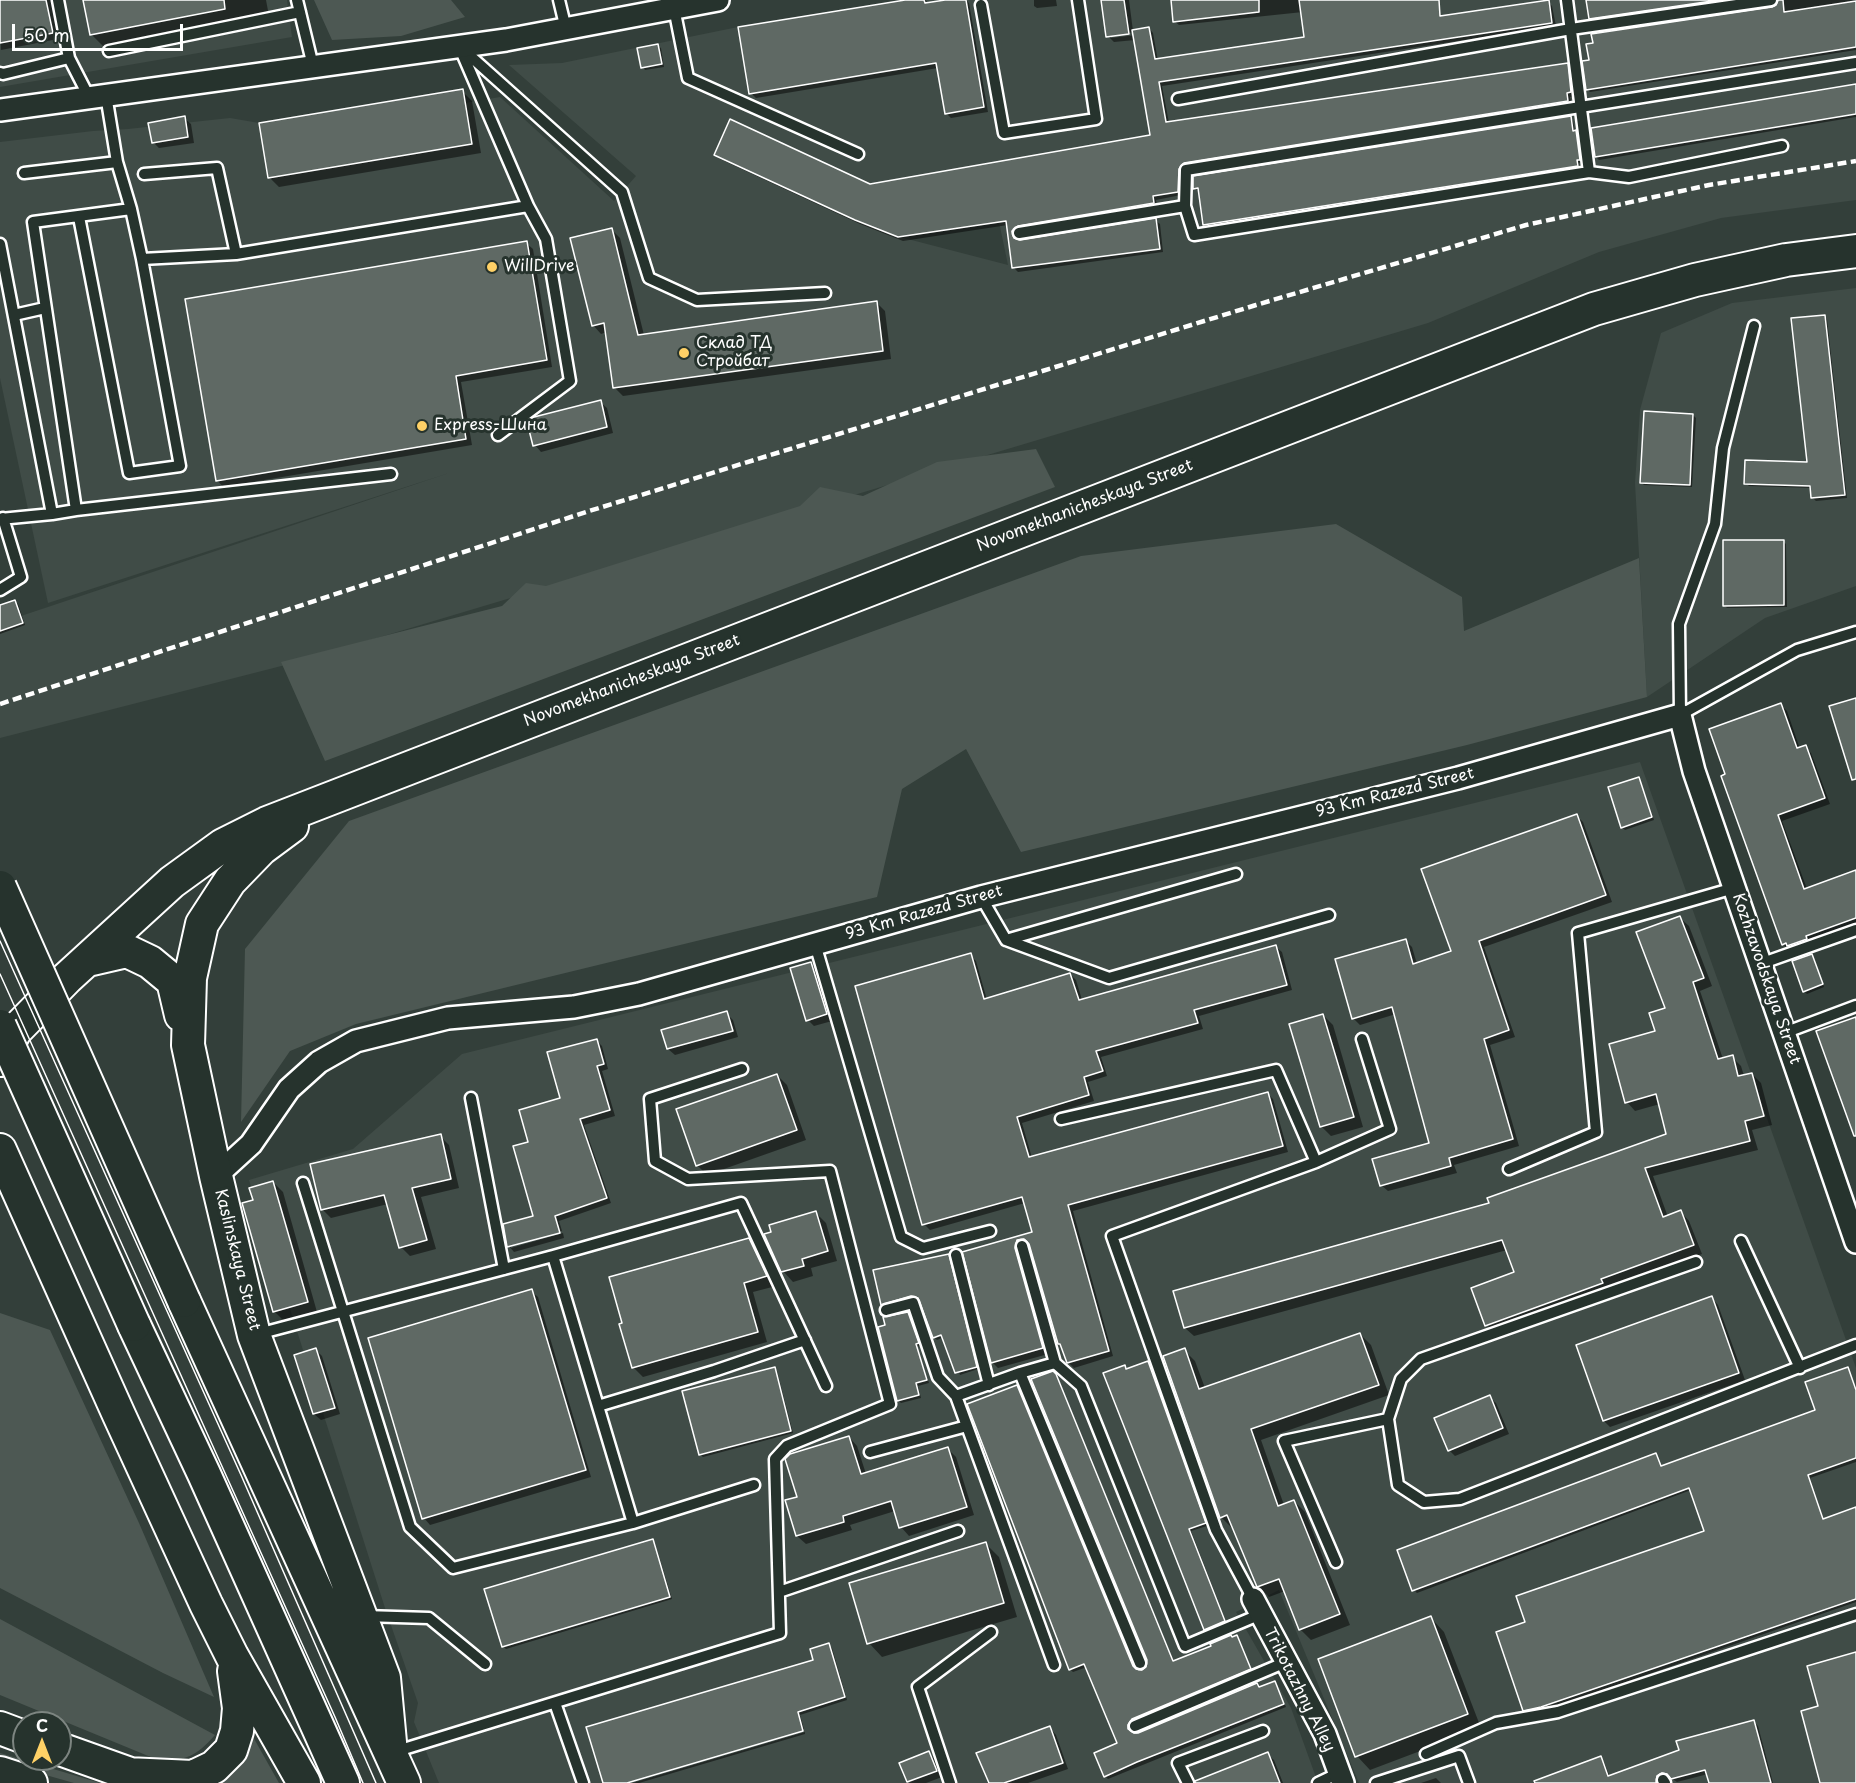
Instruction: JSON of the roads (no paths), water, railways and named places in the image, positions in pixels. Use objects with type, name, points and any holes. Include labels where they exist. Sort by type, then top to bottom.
[{"type":"main road","name":"Novomekhanicheskaya Street","points":[[0,1060],[15,1031],[67,978],[172,882],[223,845],[267,823],[1594,309],[1695,280],[1786,260],[1856,251]]},
{"type":"main road","name":"Kaslinskaya Street","points":[[326,799],[261,849],[230,881],[202,924],[190,978],[188,1045],[254,1335],[384,1678],[391,1754]]},
{"type":"main road","points":[[0,887],[184,1301],[404,1783]]},
{"type":"main road","points":[[87,960],[127,951],[150,962],[173,981],[188,1045]]},
{"type":"main road","points":[[0,1026],[343,1783]]},
{"type":"main road","points":[[0,1150],[119,1414],[232,1656],[304,1783]]},
{"type":"main road","points":[[128,1774],[193,1777],[214,1767],[231,1750],[237,1731],[239,1708],[232,1656]]},
{"type":"main road","points":[[72,1753],[157,1783]]},
{"type":"street","points":[[0,110],[506,40],[718,0]]},
{"type":"street","name":"Kozhzavodskaya Street","points":[[1680,715],[1694,771],[1856,1242]]},
{"type":"street","name":"93 Km Razezd Street","points":[[216,1176],[251,1143],[289,1089],[319,1062],[356,1041],[448,1018],[574,1007],[639,994],[981,897],[1458,778],[1680,715]]},
{"type":"street","name":"Trikotazhny Alley","points":[[1257,1607],[1325,1734],[1341,1778]]},
{"type":"lane","points":[[58,0],[69,58],[98,96],[131,209],[180,466],[129,473],[79,217]]},
{"type":"lane","points":[[297,0],[313,66]]},
{"type":"lane","points":[[559,0],[566,29]]},
{"type":"lane","points":[[981,5],[1004,133],[1096,119],[1078,0]]},
{"type":"lane","points":[[1567,0],[1589,172]]},
{"type":"lane","points":[[1178,99],[1571,29],[1771,0]]},
{"type":"lane","points":[[674,8],[688,78],[858,154]]},
{"type":"lane","points":[[109,51],[300,12]]},
{"type":"lane","points":[[459,46],[528,206],[546,239],[570,381],[498,435]]},
{"type":"lane","points":[[459,46],[622,192],[649,278],[697,300],[825,293]]},
{"type":"lane","points":[[0,73],[69,58]]},
{"type":"lane","points":[[1782,146],[1629,177],[1589,172],[1194,235],[1185,206],[1186,170],[1856,63]]},
{"type":"lane","points":[[24,173],[117,162]]},
{"type":"lane","points":[[144,174],[217,168],[236,254]]},
{"type":"lane","points":[[142,259],[236,254],[528,206]]},
{"type":"lane","points":[[1019,233],[1185,206]]},
{"type":"lane","points":[[76,510],[33,222],[131,209]]},
{"type":"lane","points":[[0,244],[52,514]]},
{"type":"lane","points":[[14,315],[45,308]]},
{"type":"lane","points":[[1754,326],[1723,448],[1714,524],[1679,624],[1680,715],[1797,650],[1856,632]]},
{"type":"lane","points":[[0,590],[21,577],[1,518],[391,474]]},
{"type":"lane","points":[[1006,940],[1236,874]]},
{"type":"lane","points":[[1509,1168],[1596,1132],[1578,933],[1734,888]]},
{"type":"lane","points":[[981,897],[1006,940],[1109,978],[1329,915]]},
{"type":"lane","points":[[1760,964],[1856,930]]},
{"type":"lane","points":[[815,944],[902,1237],[923,1248],[990,1231]]},
{"type":"lane","points":[[1784,1033],[1856,1006]]},
{"type":"lane","points":[[1022,1246],[1055,1362],[1081,1386],[1185,1646],[1257,1607],[1216,1530],[1112,1236],[1316,1162],[1390,1129],[1362,1039]]},
{"type":"lane","points":[[391,1754],[780,1633],[775,1459],[787,1446],[890,1404],[830,1171],[688,1179],[656,1161],[650,1100],[742,1069]]},
{"type":"lane","points":[[1061,1119],[1276,1070],[1316,1162]]},
{"type":"lane","points":[[471,1098],[504,1269]]},
{"type":"lane","points":[[303,1183],[410,1527],[453,1568],[633,1523],[754,1485]]},
{"type":"lane","points":[[254,1335],[553,1256],[741,1203],[826,1386]]},
{"type":"lane","points":[[1742,1241],[1800,1368]]},
{"type":"lane","points":[[553,1256],[633,1523]]},
{"type":"lane","points":[[956,1256],[989,1384]]},
{"type":"lane","points":[[1696,1262],[1421,1359],[1401,1379],[1388,1419],[1398,1485],[1424,1502],[1461,1499],[1856,1346]]},
{"type":"lane","points":[[886,1310],[912,1303],[938,1377],[956,1396],[1054,1665]]},
{"type":"lane","points":[[598,1406],[714,1371],[805,1340]]},
{"type":"lane","points":[[956,1396],[1055,1362]]},
{"type":"lane","points":[[1020,1373],[1140,1663]]},
{"type":"lane","points":[[1336,1562],[1284,1441],[1388,1419]]},
{"type":"lane","points":[[870,1452],[967,1425]]},
{"type":"lane","points":[[779,1592],[958,1531]]},
{"type":"lane","points":[[1426,1754],[1496,1724],[1558,1712],[1856,1614]]},
{"type":"lane","points":[[361,1616],[429,1618],[485,1664]]},
{"type":"lane","points":[[950,1783],[918,1687],[991,1632]]},
{"type":"lane","points":[[1135,1726],[1286,1662]]},
{"type":"lane","points":[[555,1703],[583,1783]]},
{"type":"lane","points":[[1188,1783],[1178,1763],[1263,1731]]},
{"type":"lane","points":[[1376,1783],[1459,1756],[1469,1783]]},
{"type":"lane","points":[[1318,1783],[1341,1778]]},
{"type":"tram line","points":[[0,941],[241,1475],[376,1783]]},
{"type":"tram line","points":[[0,974],[363,1783]]},
{"type":"railway","points":[[0,704],[586,512],[1256,305],[1526,225],[1709,185],[1856,161]]},
{"type":"place","name":"WillDrive","points":[[492,267]]},
{"type":"place","name":"Склад ТД Стройбат","points":[[684,353]]},
{"type":"place","name":"Express-Шина","points":[[422,426]]}]
